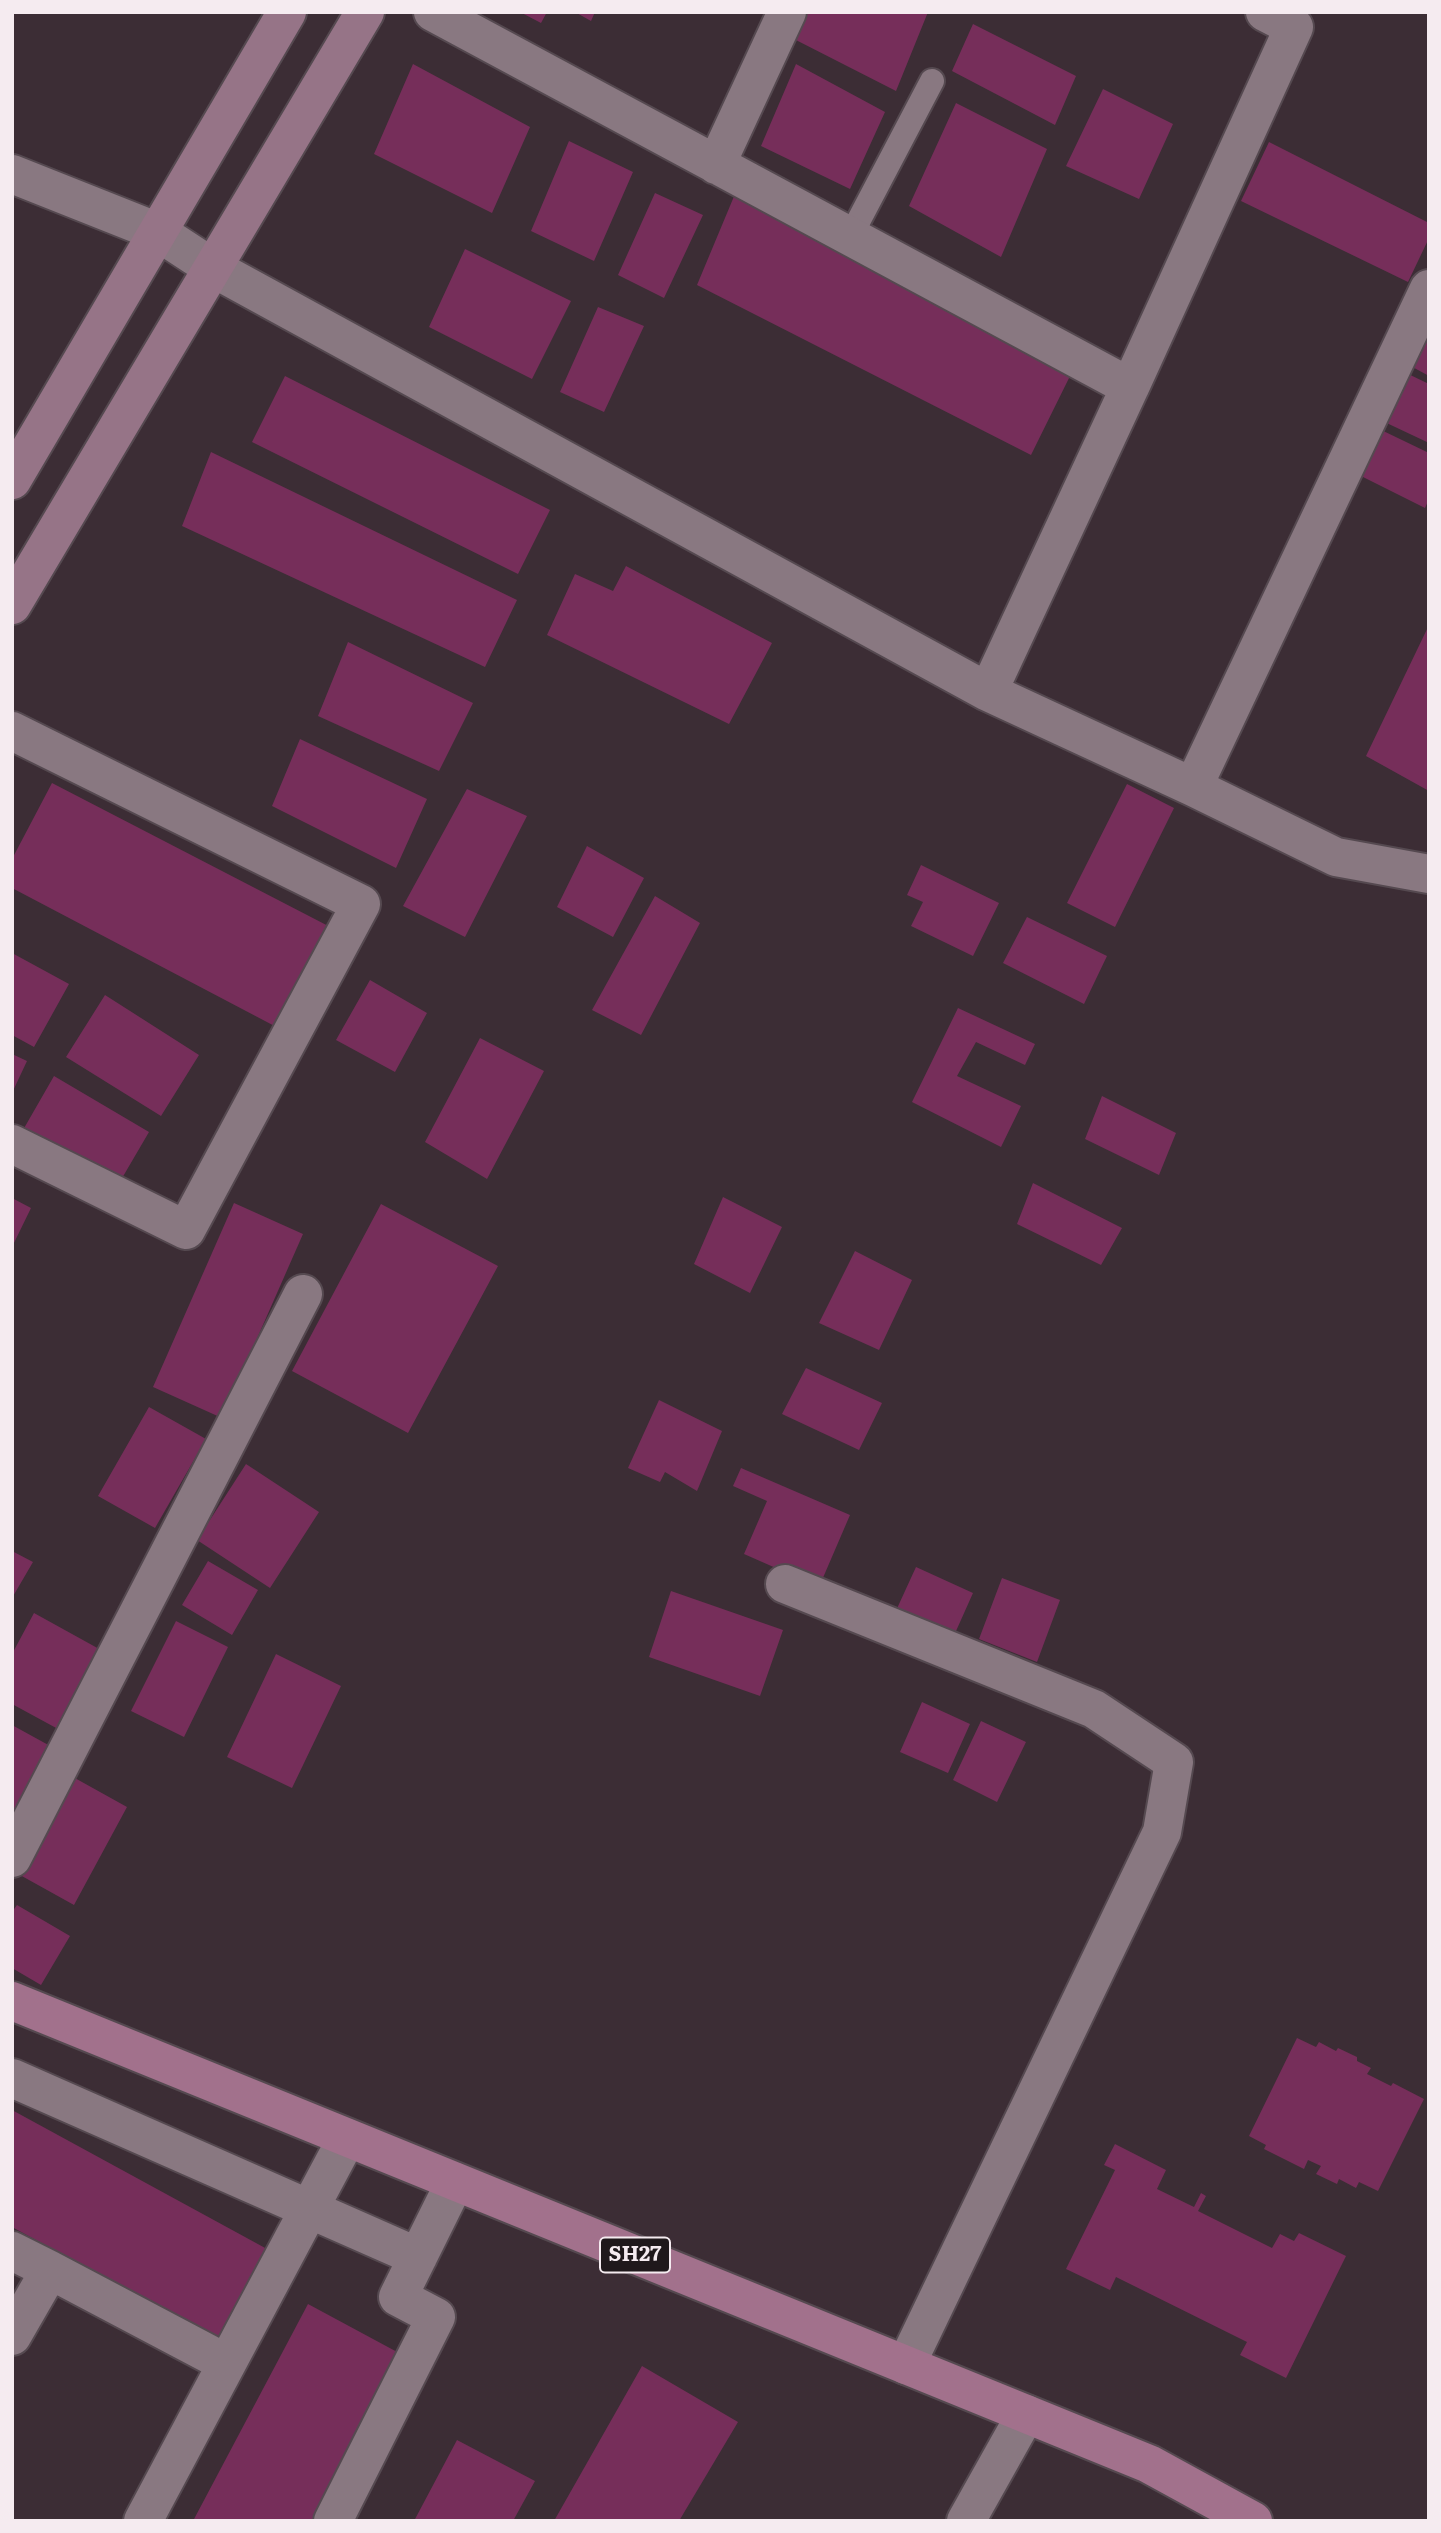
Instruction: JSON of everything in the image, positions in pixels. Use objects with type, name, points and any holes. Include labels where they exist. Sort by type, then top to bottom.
[{"type":"main road","points":[[12,480],[288,12]]},
{"type":"main road","points":[[12,605],[365,12]]},
{"type":"main road","name":"SH27","points":[[12,2001],[1149,2464],[1252,2521]]},
{"type":"street","points":[[433,12],[1130,387]]},
{"type":"street","points":[[716,165],[787,12]]},
{"type":"street","points":[[988,692],[1130,387],[1287,17]]},
{"type":"street","points":[[12,174],[158,232],[212,268],[988,692],[1336,856],[1429,874]]},
{"type":"street","points":[[1193,787],[1429,289]]},
{"type":"street","points":[[12,731],[362,904],[186,1230],[12,1144]]},
{"type":"street","points":[[12,1858],[303,1294]]},
{"type":"street","points":[[785,1584],[1094,1709],[1174,1762],[1162,1832],[906,2365]]},
{"type":"street","points":[[12,2078],[418,2257]]},
{"type":"street","points":[[143,2521],[347,2138]]},
{"type":"street","points":[[333,2521],[436,2317],[398,2297],[456,2182]]},
{"type":"street","points":[[12,2251],[226,2363]]},
{"type":"street","points":[[12,2336],[50,2270]]},
{"type":"street","points":[[966,2521],[1026,2414]]},
{"type":"lane","points":[[850,237],[932,81]]},
{"type":"building","points":[[520,12],[547,12],[541,23]]},
{"type":"building","points":[[575,12],[595,12],[591,21]]},
{"type":"building","points":[[805,12],[928,12],[896,91],[792,38]]},
{"type":"building","points":[[973,24],[1076,76],[1055,125],[952,71]]},
{"type":"building","points":[[413,64],[530,127],[492,213],[374,154]]},
{"type":"building","points":[[796,64],[885,112],[850,189],[761,146]]},
{"type":"building","points":[[1103,89],[1173,124],[1139,199],[1066,166]]},
{"type":"building","points":[[956,103],[1047,149],[1001,257],[909,206]]},
{"type":"building","points":[[569,141],[633,172],[594,261],[531,231]]},
{"type":"building","points":[[1269,142],[1429,223],[1429,238],[1408,282],[1241,201]]},
{"type":"building","points":[[655,193],[703,215],[664,298],[618,275]]},
{"type":"building","points":[[735,194],[1072,372],[1031,455],[697,285]]},
{"type":"building","points":[[465,249],[571,301],[532,379],[429,327]]},
{"type":"building","points":[[598,307],[644,326],[604,412],[560,392]]},
{"type":"building","points":[[1429,318],[1429,376],[1407,364]]},
{"type":"building","points":[[1402,371],[1429,384],[1429,443],[1376,418]]},
{"type":"building","points":[[285,376],[550,510],[518,574],[252,442]]},
{"type":"building","points":[[1375,427],[1429,453],[1429,499],[1425,508],[1353,472]]},
{"type":"building","points":[[211,452],[517,600],[485,667],[182,526]]},
{"type":"building","points":[[626,566],[772,643],[729,724],[547,635],[575,574],[613,591]]},
{"type":"building","points":[[1429,625],[1429,791],[1366,756]]},
{"type":"building","points":[[348,642],[473,703],[439,771],[318,716]]},
{"type":"building","points":[[300,739],[427,799],[396,868],[272,806]]},
{"type":"building","points":[[52,783],[336,930],[284,1031],[12,888],[12,859]]},
{"type":"building","points":[[1127,784],[1174,808],[1115,927],[1067,903]]},
{"type":"building","points":[[467,789],[527,816],[465,937],[403,906]]},
{"type":"building","points":[[587,846],[644,878],[613,937],[557,907]]},
{"type":"building","points":[[921,865],[999,903],[973,956],[911,926],[923,902],[907,895]]},
{"type":"building","points":[[655,896],[700,923],[641,1035],[592,1010]]},
{"type":"building","points":[[1027,917],[1107,956],[1084,1004],[1003,963]]},
{"type":"building","points":[[12,953],[69,984],[34,1047],[12,1035]]},
{"type":"building","points":[[370,980],[427,1013],[395,1072],[336,1040]]},
{"type":"building","points":[[105,995],[199,1055],[161,1116],[66,1057]]},
{"type":"building","points":[[958,1008],[1035,1044],[1025,1065],[976,1042],[957,1076],[1021,1106],[1001,1147],[912,1102]]},
{"type":"building","points":[[480,1038],[544,1071],[487,1179],[425,1142]]},
{"type":"building","points":[[12,1054],[27,1061],[12,1093]]},
{"type":"building","points":[[54,1076],[149,1132],[118,1185],[23,1130]]},
{"type":"building","points":[[1102,1096],[1176,1133],[1159,1175],[1085,1139]]},
{"type":"building","points":[[1033,1183],[1122,1228],[1101,1265],[1017,1224]]},
{"type":"building","points":[[723,1197],[782,1227],[750,1293],[694,1264]]},
{"type":"building","points":[[12,1198],[31,1208],[12,1247]]},
{"type":"building","points":[[234,1203],[303,1234],[222,1418],[153,1387]]},
{"type":"building","points":[[381,1204],[498,1266],[408,1433],[292,1371]]},
{"type":"building","points":[[855,1251],[912,1280],[879,1350],[819,1323]]},
{"type":"building","points":[[806,1368],[882,1403],[859,1450],[782,1414]]},
{"type":"building","points":[[659,1400],[722,1431],[697,1491],[665,1472],[660,1482],[628,1468]]},
{"type":"building","points":[[149,1407],[206,1439],[155,1528],[98,1496]]},
{"type":"building","points":[[246,1464],[319,1512],[270,1588],[197,1540]]},
{"type":"building","points":[[741,1468],[850,1515],[819,1587],[744,1554],[767,1501],[733,1486]]},
{"type":"building","points":[[12,1551],[33,1562],[12,1598]]},
{"type":"building","points":[[208,1561],[258,1590],[232,1635],[182,1605]]},
{"type":"building","points":[[916,1567],[973,1593],[952,1640],[894,1615]]},
{"type":"building","points":[[1002,1578],[1060,1600],[1037,1662],[979,1639]]},
{"type":"building","points":[[671,1591],[783,1630],[760,1696],[649,1657]]},
{"type":"building","points":[[34,1613],[101,1650],[58,1729],[12,1704],[12,1654]]},
{"type":"building","points":[[176,1621],[228,1647],[184,1737],[131,1711]]},
{"type":"building","points":[[276,1654],[341,1686],[292,1788],[227,1757]]},
{"type":"building","points":[[922,1702],[970,1724],[948,1773],[900,1752]]},
{"type":"building","points":[[981,1721],[1026,1742],[997,1802],[953,1780]]},
{"type":"building","points":[[12,1725],[52,1747],[12,1818]]},
{"type":"building","points":[[73,1777],[127,1807],[74,1905],[20,1875]]},
{"type":"building","points":[[17,1905],[70,1936],[41,1985],[12,1968],[12,1912]]},
{"type":"building","points":[[1297,2038],[1316,2047],[1319,2042],[1336,2051],[1338,2048],[1357,2057],[1357,2061],[1371,2068],[1367,2074],[1391,2086],[1393,2083],[1424,2099],[1378,2191],[1359,2182],[1356,2188],[1339,2179],[1337,2184],[1316,2174],[1321,2166],[1308,2160],[1304,2169],[1264,2149],[1266,2145],[1249,2136]]},
{"type":"building","points":[[12,2110],[267,2249],[223,2342],[12,2227]]},
{"type":"building","points":[[1115,2144],[1166,2170],[1157,2189],[1194,2207],[1201,2193],[1206,2196],[1198,2211],[1272,2248],[1280,2234],[1294,2241],[1299,2233],[1346,2256],[1286,2378],[1240,2355],[1247,2342],[1116,2277],[1110,2290],[1066,2269],[1115,2170],[1104,2165]]},
{"type":"building","points":[[308,2304],[399,2353],[314,2521],[193,2521]]},
{"type":"building","points":[[642,2366],[738,2422],[679,2521],[554,2521]]},
{"type":"building","points":[[457,2440],[535,2481],[513,2521],[414,2521]]}]
